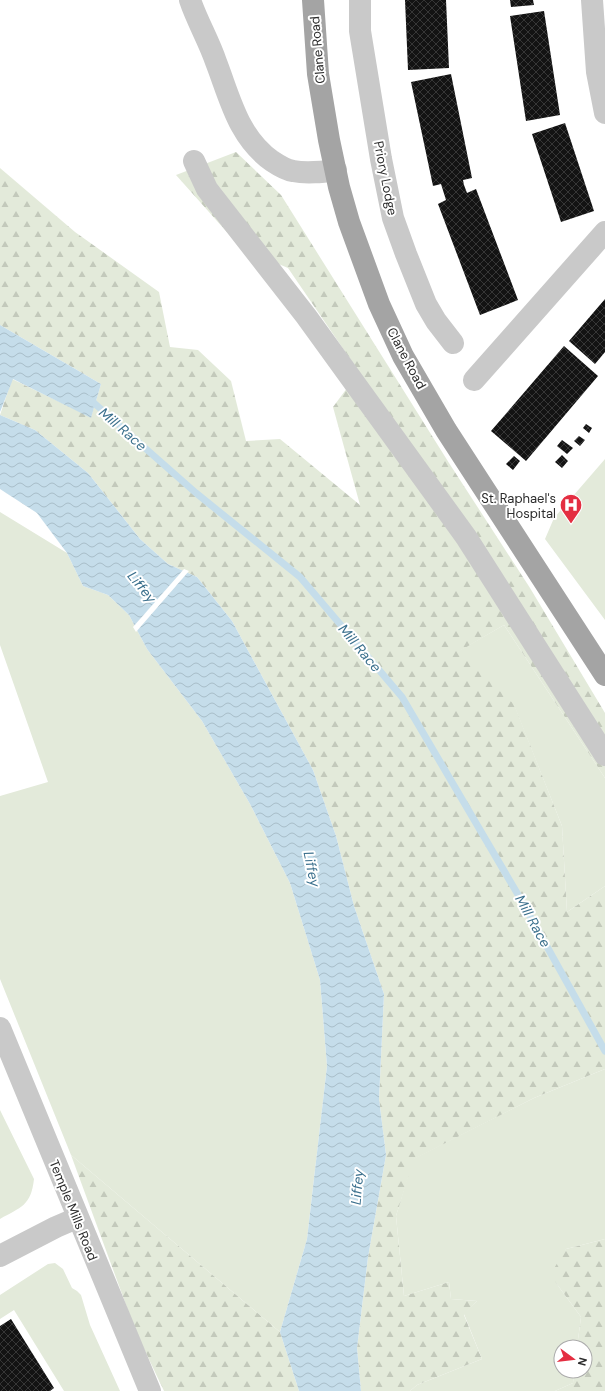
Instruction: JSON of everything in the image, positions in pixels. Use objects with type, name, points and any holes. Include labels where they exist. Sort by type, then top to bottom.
[{"type":"main road","name":"Clane Road","points":[[313,0],[318,74],[323,109],[336,170],[349,222],[379,304],[403,356],[446,430],[601,661]]},
{"type":"street","points":[[190,0],[216,61],[230,104],[246,134],[261,153],[278,165],[292,171],[317,173],[336,170]]},
{"type":"street","name":"Priory Lodge","points":[[360,0],[360,31],[393,218],[426,304],[436,321],[453,343]]},
{"type":"street","points":[[592,0],[597,72],[605,113]]},
{"type":"street","points":[[194,162],[207,189],[306,316],[466,537],[605,755]]},
{"type":"street","points":[[474,380],[605,232]]},
{"type":"street","name":"Temple Mills Road","points":[[0,1028],[150,1391]]},
{"type":"street","points":[[0,1256],[56,1227],[78,1218]]},
{"type":"green space","points":[[236,152],[281,195],[449,463],[530,588],[605,713],[605,778],[504,625],[458,652],[514,704],[562,826],[567,912],[605,886],[605,1069],[534,1098],[414,1159],[396,1216],[404,1296],[449,1282],[451,1299],[477,1301],[464,1315],[482,1359],[417,1385],[410,1391],[361,1391],[357,1348],[368,1257],[386,1155],[379,1099],[384,994],[354,906],[336,836],[313,770],[232,621],[197,577],[168,564],[140,539],[88,473],[35,430],[0,415],[12,379],[91,417],[101,384],[0,325],[0,168],[75,232],[159,292],[170,347],[198,350],[231,381],[246,441],[280,439],[360,505],[333,407],[359,372],[288,268],[241,248],[176,175]]},
{"type":"green space","name":"St. Raphael's Hospital","points":[[605,459],[605,620],[545,539],[554,518]]},
{"type":"green space","points":[[0,512],[67,553],[83,586],[108,595],[129,615],[147,649],[202,721],[250,804],[290,883],[320,980],[327,1066],[307,1239],[280,1332],[71,1155],[0,979],[0,796],[48,782],[0,645]]},
{"type":"green space","points":[[504,625],[605,778],[605,886],[567,912],[562,826],[514,705],[457,652]]},
{"type":"green space","points":[[605,1069],[605,1239],[566,1249],[556,1283],[581,1317],[578,1339],[553,1339],[553,1379],[573,1379],[573,1383],[555,1391],[410,1391],[417,1385],[482,1359],[464,1314],[477,1301],[451,1299],[449,1282],[404,1296],[396,1216],[413,1159],[534,1098]]},
{"type":"green space","points":[[0,1110],[34,1179],[33,1188],[24,1205],[0,1219]]},
{"type":"green space","points":[[71,1155],[280,1332],[299,1391],[164,1391],[136,1332]]},
{"type":"green space","points":[[605,1239],[605,1391],[555,1391],[573,1383],[573,1379],[593,1379],[593,1339],[578,1339],[581,1317],[556,1283],[553,1270],[566,1249]]},
{"type":"green space","points":[[55,1263],[63,1269],[72,1288],[81,1295],[90,1325],[120,1391],[64,1391],[14,1310],[0,1319],[0,1295],[48,1264]]},
{"type":"water","points":[[0,325],[101,384],[91,418],[13,379],[0,412]]},
{"type":"water","name":"Liffey","points":[[0,415],[35,430],[88,473],[140,539],[168,564],[197,577],[232,621],[313,770],[336,836],[354,906],[384,994],[379,1099],[386,1155],[368,1257],[357,1348],[361,1391],[299,1391],[280,1332],[307,1239],[327,1066],[320,980],[290,883],[250,804],[202,721],[147,649],[129,615],[108,595],[83,586],[67,553],[37,513],[0,489]]},
{"type":"pier","points":[[184,569],[189,571],[136,632],[133,627]]},
{"type":"building","points":[[405,0],[446,0],[449,68],[408,70]]},
{"type":"building","points":[[510,0],[533,0],[534,5],[511,7]]},
{"type":"building","points":[[544,11],[560,115],[526,121],[510,16]]},
{"type":"building","points":[[451,74],[472,178],[463,180],[464,185],[467,193],[476,189],[518,300],[480,315],[438,204],[446,200],[441,184],[433,186],[411,82]]},
{"type":"building","points":[[565,123],[594,211],[561,222],[532,134]]},
{"type":"building","points":[[605,299],[605,352],[595,364],[569,341]]},
{"type":"building","points":[[564,346],[598,376],[526,461],[491,431]]},
{"type":"building","points":[[586,424],[592,428],[589,433],[583,428]]},
{"type":"building","points":[[579,436],[585,440],[580,446],[574,441]]},
{"type":"building","points":[[562,440],[573,448],[567,454],[557,446]]},
{"type":"building","points":[[562,455],[568,461],[562,468],[555,462]]},
{"type":"building","points":[[514,456],[520,461],[513,470],[506,464]]},
{"type":"building","points":[[11,1319],[54,1388],[50,1391],[0,1391],[0,1326]]},
{"type":"waterway","name":"Mill Race","points":[[88,399],[196,493],[300,577],[402,697],[520,898],[605,1051]]},
{"type":"place","name":"St. Raphael's Hospital","points":[[571,524]]}]
